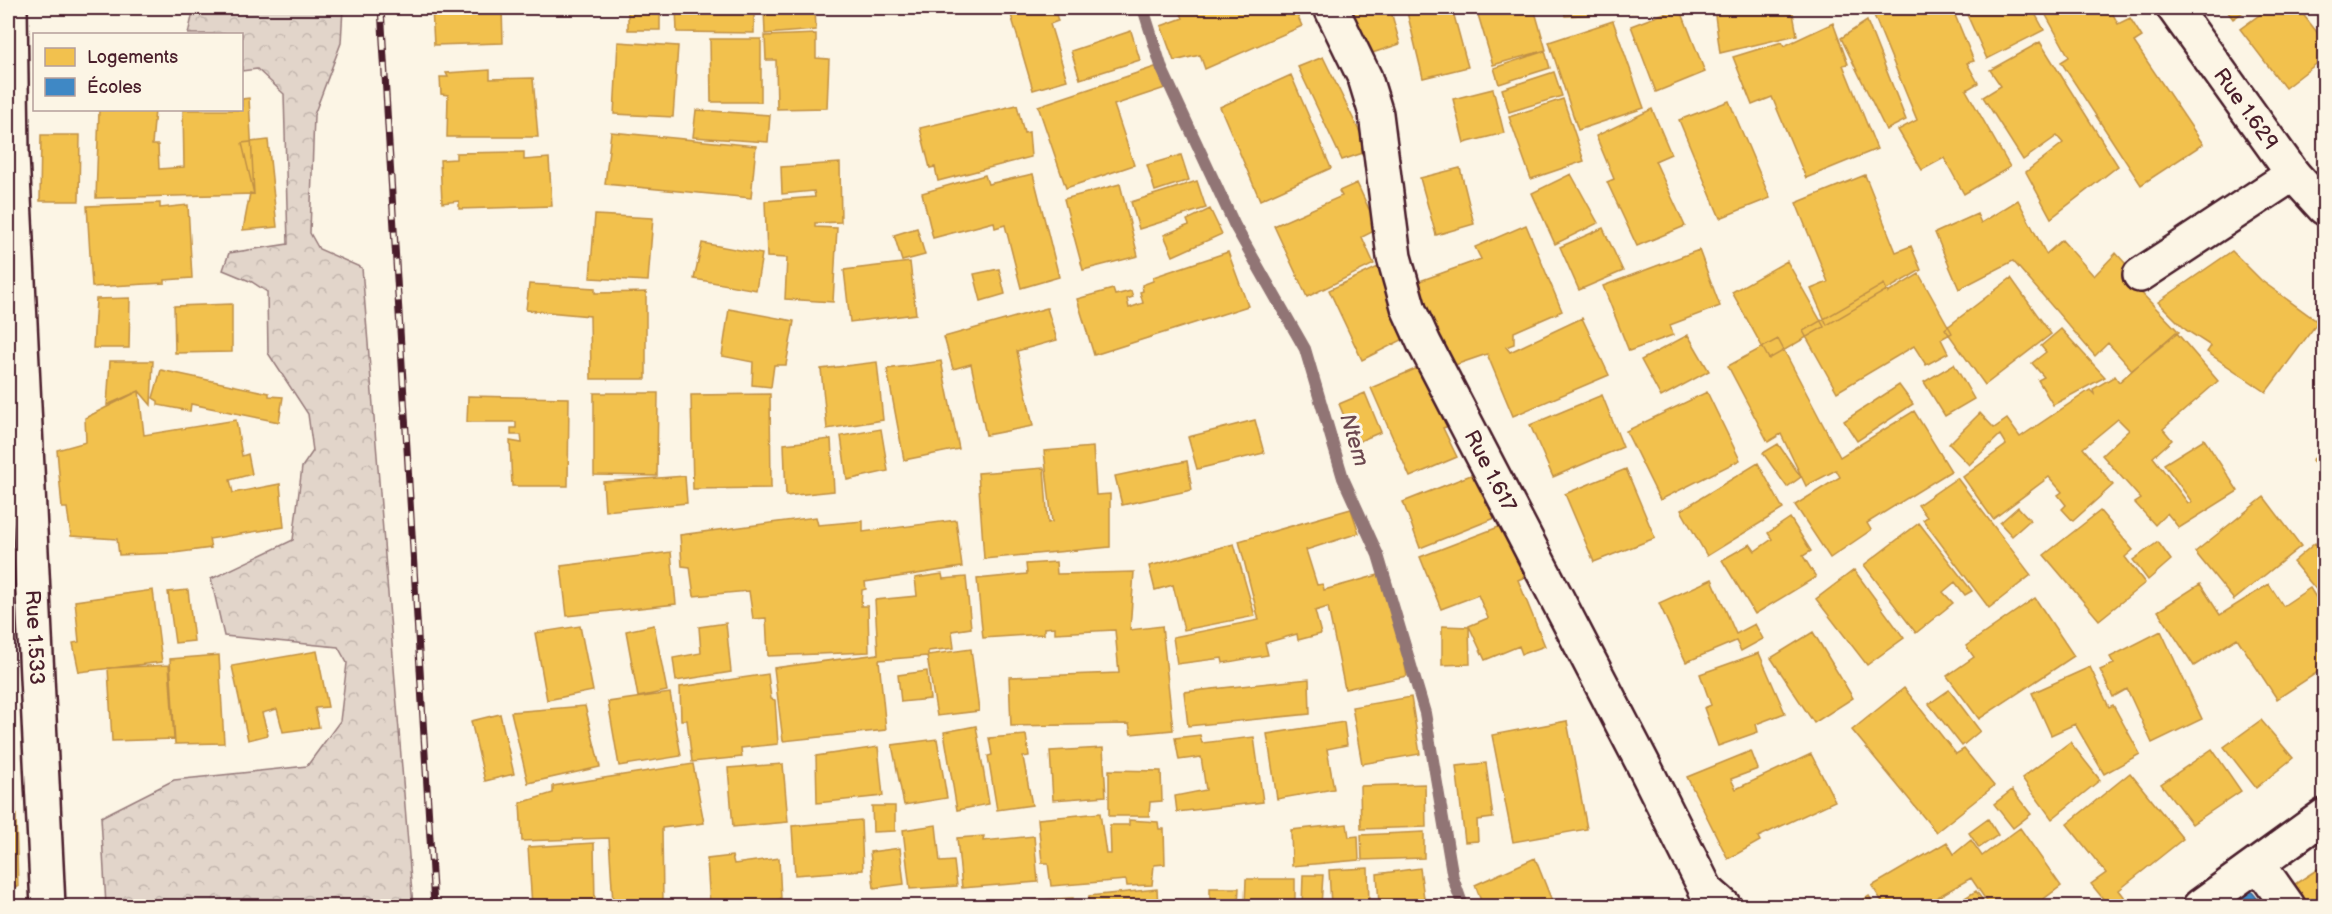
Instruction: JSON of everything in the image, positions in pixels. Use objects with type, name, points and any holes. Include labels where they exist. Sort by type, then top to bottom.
[{"type":"street","name":"Rue 1.533","points":[[10,8],[10,156],[48,906]]},
{"type":"street","name":"Rue 1.617","points":[[1331,8],[1365,78],[1376,114],[1394,257],[1409,310],[1706,890],[1724,906]]},
{"type":"street","name":"Rue 1.629","points":[[2175,8],[2293,174],[2325,208]]},
{"type":"street","points":[[2140,275],[2293,174]]},
{"type":"street","points":[[2200,906],[2325,816]]},
{"type":"street","points":[[2259,865],[2288,906]]},
{"type":"green space","points":[[194,8],[343,8],[341,43],[314,115],[310,233],[319,249],[362,268],[413,906],[106,906],[101,817],[174,780],[307,766],[340,721],[347,663],[338,647],[224,636],[211,579],[293,540],[302,467],[313,451],[308,414],[268,353],[267,292],[252,282],[223,270],[229,253],[288,244],[284,94],[257,69],[243,71],[243,33],[188,33]]},
{"type":"building: Logements","points":[[432,8],[502,8],[503,43],[434,45]]},
{"type":"building: Logements","points":[[628,8],[660,8],[660,30],[628,30]]},
{"type":"building: Logements","points":[[676,8],[754,8],[754,33],[677,32]]},
{"type":"building: Logements","points":[[764,8],[815,8],[816,30],[765,34]]},
{"type":"building: Logements","points":[[1009,8],[1064,8],[1055,11],[1058,21],[1050,24],[1067,80],[1033,90]]},
{"type":"building: Logements","points":[[1178,8],[1294,8],[1302,26],[1205,69],[1200,55],[1174,61],[1161,26],[1183,18]]},
{"type":"building: Logements","points":[[1347,8],[1396,8],[1398,13],[1392,15],[1400,44],[1366,55]]},
{"type":"building: Logements","points":[[1425,8],[1452,8],[1468,67],[1423,78],[1407,12]]},
{"type":"building: Logements","points":[[1476,8],[1534,8],[1546,50],[1493,65]]},
{"type":"building: Logements","points":[[1564,8],[1635,8],[1636,12],[1565,16]]},
{"type":"building: Logements","points":[[1680,8],[1705,72],[1656,92],[1631,26]]},
{"type":"building: Logements","points":[[1714,8],[1792,8],[1797,35],[1720,53]]},
{"type":"building: Logements","points":[[1871,8],[1952,8],[1974,61],[1967,63],[1978,83],[1966,90],[2010,167],[1964,194],[1944,158],[1922,170],[1898,130],[1917,120]]},
{"type":"building: Logements","points":[[1964,8],[2032,8],[2044,30],[1987,59]]},
{"type":"building: Logements","points":[[2042,8],[2110,8],[2118,24],[2130,18],[2142,37],[2134,42],[2203,144],[2141,185],[2061,62],[2069,57]]},
{"type":"building: Logements","points":[[2225,8],[2249,8],[2233,19]]},
{"type":"building: Logements","points":[[2269,8],[2298,8],[2324,41],[2324,58],[2285,88],[2240,29]]},
{"type":"building: Logements","points":[[1613,21],[1644,108],[1578,130],[1549,42]]},
{"type":"building: Logements","points":[[1867,21],[1906,120],[1886,130],[1841,38]]},
{"type":"building: Logements","points":[[1833,23],[1848,64],[1843,65],[1877,149],[1806,178],[1772,97],[1752,105],[1733,57],[1782,42],[1784,46]]},
{"type":"building: Logements","points":[[1131,31],[1140,60],[1080,79],[1071,51]]},
{"type":"building: Logements","points":[[816,34],[816,58],[829,59],[827,108],[777,109],[776,60],[766,60],[765,36]]},
{"type":"building: Logements","points":[[710,39],[761,39],[761,102],[711,102]]},
{"type":"building: Logements","points":[[618,42],[678,46],[673,117],[614,114]]},
{"type":"building: Logements","points":[[2040,42],[2118,166],[2051,218],[2026,172],[2063,143],[2057,136],[2023,160],[1983,97],[2001,86],[1990,70]]},
{"type":"building: Logements","points":[[1545,51],[1550,68],[1499,84],[1494,68]]},
{"type":"building: Logements","points":[[1323,57],[1369,151],[1342,160],[1298,67]]},
{"type":"building: Logements","points":[[1158,66],[1165,88],[1114,105],[1134,165],[1066,188],[1038,106]]},
{"type":"building: Logements","points":[[490,70],[490,79],[533,78],[538,137],[447,137],[448,95],[441,94],[440,77],[448,77],[446,73]]},
{"type":"building: Logements","points":[[1554,72],[1562,96],[1509,112],[1502,89]]},
{"type":"building: Logements","points":[[1291,75],[1331,168],[1260,200],[1220,107]]},
{"type":"building: Logements","points":[[1493,89],[1504,133],[1464,143],[1453,99]]},
{"type":"building: Logements","points":[[249,98],[254,194],[96,198],[99,111],[155,111],[152,145],[158,145],[159,169],[184,167],[183,111],[243,111],[243,99]]},
{"type":"building: Logements","points":[[1563,99],[1584,161],[1531,179],[1509,117]]},
{"type":"building: Logements","points":[[1729,101],[1770,198],[1720,218],[1679,120]]},
{"type":"building: Logements","points":[[1017,105],[1024,133],[1029,132],[1031,157],[938,181],[935,167],[930,168],[920,128]]},
{"type":"building: Logements","points":[[1652,109],[1671,154],[1655,161],[1685,226],[1637,246],[1607,182],[1614,179],[1596,136]]},
{"type":"building: Logements","points":[[696,110],[770,115],[768,142],[693,137]]},
{"type":"building: Logements","points":[[611,132],[756,146],[751,198],[605,184]]},
{"type":"building: Logements","points":[[41,135],[80,135],[79,201],[40,201]]},
{"type":"building: Logements","points":[[268,140],[277,227],[243,230],[250,193],[254,194],[242,143]]},
{"type":"building: Logements","points":[[524,152],[524,160],[549,158],[552,206],[459,209],[459,201],[442,203],[440,160],[456,159],[456,153]]},
{"type":"building: Logements","points":[[1181,155],[1189,180],[1155,191],[1147,165]]},
{"type":"building: Logements","points":[[840,163],[841,222],[815,223],[815,227],[837,228],[833,302],[785,299],[787,258],[767,257],[765,201],[815,197],[814,191],[782,194],[781,167]]},
{"type":"building: Logements","points":[[1460,168],[1474,224],[1436,235],[1420,178]]},
{"type":"building: Logements","points":[[1033,174],[1059,277],[1021,288],[1005,225],[995,228],[994,222],[933,238],[922,193],[985,175],[988,184]]},
{"type":"building: Logements","points":[[1571,174],[1598,223],[1555,244],[1532,193]]},
{"type":"building: Logements","points":[[1865,175],[1896,252],[1911,246],[1921,270],[1827,325],[1811,289],[1828,282],[1796,203]]},
{"type":"building: Logements","points":[[1197,181],[1206,208],[1139,229],[1131,202]]},
{"type":"building: Logements","points":[[1357,183],[1378,229],[1362,237],[1374,264],[1307,297],[1274,226],[1342,196],[1339,191]]},
{"type":"building: Logements","points":[[1120,184],[1138,256],[1083,270],[1064,199]]},
{"type":"building: Logements","points":[[2018,200],[2046,254],[2062,240],[2094,276],[2116,253],[2134,273],[2128,279],[2179,332],[2132,370],[2108,343],[2095,356],[2013,261],[1959,289],[1935,233],[1977,214],[1981,223]]},
{"type":"building: Logements","points":[[160,203],[160,208],[188,205],[192,278],[165,280],[165,283],[92,287],[87,206]]},
{"type":"building: Logements","points":[[1210,209],[1222,234],[1173,256],[1164,235],[1189,225],[1187,220]]},
{"type":"building: Logements","points":[[595,215],[653,218],[648,281],[590,278]]},
{"type":"building: Logements","points":[[1526,225],[1562,311],[1514,332],[1514,344],[1506,347],[1510,352],[1582,318],[1609,375],[1513,416],[1487,354],[1449,367],[1417,282],[1481,259],[1475,247]]},
{"type":"building: Logements","points":[[917,228],[925,255],[902,261],[894,235]]},
{"type":"building: Logements","points":[[1603,228],[1623,271],[1579,290],[1560,247]]},
{"type":"building: Logements","points":[[702,243],[762,254],[756,290],[694,279]]},
{"type":"building: Logements","points":[[1699,250],[1720,306],[1670,325],[1673,335],[1629,351],[1603,286]]},
{"type":"building: Logements","points":[[2232,251],[2262,281],[2318,322],[2266,392],[2207,352],[2211,346],[2186,330],[2158,302]]},
{"type":"building: Logements","points":[[1228,252],[1248,306],[1094,355],[1077,299],[1113,289],[1115,295],[1131,291],[1133,297],[1127,299],[1129,308],[1143,303],[1140,292],[1143,291],[1142,285],[1153,281],[1153,277]]},
{"type":"building: Logements","points":[[1787,261],[1824,327],[1769,359],[1732,292]]},
{"type":"building: Logements","points":[[910,262],[916,314],[850,322],[844,270]]},
{"type":"building: Logements","points":[[1378,267],[1408,337],[1362,360],[1329,290]]},
{"type":"building: Logements","points":[[999,269],[1005,294],[981,301],[974,274]]},
{"type":"building: Logements","points":[[1919,274],[1952,333],[1941,339],[1948,353],[1926,365],[1914,346],[1837,392],[1803,331],[1884,284],[1888,293]]},
{"type":"building: Logements","points":[[2011,278],[2051,334],[1985,385],[1945,329]]},
{"type":"building: Logements","points":[[529,284],[595,288],[595,293],[646,292],[646,379],[591,379],[590,316],[526,310]]},
{"type":"building: Logements","points":[[130,298],[129,348],[93,348],[96,299]]},
{"type":"building: Logements","points":[[232,304],[232,352],[175,353],[174,306]]},
{"type":"building: Logements","points":[[1047,308],[1057,340],[1017,351],[1033,426],[986,435],[971,364],[953,369],[944,337]]},
{"type":"building: Logements","points":[[729,309],[794,321],[786,365],[774,365],[771,387],[752,385],[753,362],[722,356]]},
{"type":"building: Logements","points":[[2061,329],[2105,377],[2053,405],[2038,380],[2044,377],[2032,363],[2046,352],[2041,346]]},
{"type":"building: Logements","points":[[2176,332],[2218,381],[2163,429],[2172,440],[2153,457],[2188,503],[2192,502],[2164,464],[2204,439],[2238,491],[2179,528],[2167,513],[2155,525],[2135,503],[2141,499],[2102,455],[2129,430],[2118,419],[2083,448],[2113,485],[2073,521],[2062,509],[2066,505],[2058,495],[2062,492],[2049,477],[1993,519],[1963,477],[2006,445],[2000,435],[1969,465],[1949,444],[1980,413],[1994,428],[2007,419],[2020,437],[2090,390],[2094,394],[2093,389],[2115,376],[2119,382]]},
{"type":"building: Logements","points":[[1688,335],[1709,371],[1661,397],[1641,360]]},
{"type":"building: Logements","points":[[1778,339],[1840,457],[1914,411],[1951,471],[1867,523],[1871,530],[1830,558],[1795,505],[1840,477],[1836,470],[1806,486],[1781,434],[1768,442],[1728,366]]},
{"type":"building: Logements","points":[[110,361],[153,361],[151,405],[139,391],[107,405]]},
{"type":"building: Logements","points":[[941,361],[959,449],[904,460],[887,369]]},
{"type":"building: Logements","points":[[877,362],[883,420],[827,429],[821,369]]},
{"type":"building: Logements","points":[[1427,364],[1454,424],[1443,428],[1457,457],[1410,477],[1371,388]]},
{"type":"building: Logements","points":[[1954,364],[1974,399],[1945,416],[1924,382]]},
{"type":"building: Logements","points":[[161,370],[269,393],[269,396],[283,397],[279,422],[191,404],[190,411],[158,405],[158,401],[153,398]]},
{"type":"building: Logements","points":[[1899,385],[1913,404],[1857,441],[1844,421]]},
{"type":"building: Logements","points":[[139,391],[144,435],[236,420],[242,456],[248,454],[252,474],[230,480],[233,493],[280,484],[284,527],[209,539],[211,548],[174,553],[119,555],[117,539],[71,536],[67,508],[62,508],[57,450],[86,442],[85,418]]},
{"type":"building: Logements","points":[[1707,392],[1740,460],[1660,500],[1626,431]]},
{"type":"building: Logements","points":[[594,393],[658,393],[657,476],[594,475]]},
{"type":"building: Logements","points":[[1365,393],[1381,432],[1355,443],[1339,404]]},
{"type":"building: Logements","points":[[770,394],[771,488],[693,489],[691,395]]},
{"type":"building: Logements","points":[[1602,395],[1623,447],[1553,477],[1530,425]]},
{"type":"building: Logements","points":[[468,396],[569,398],[568,486],[512,486],[510,441],[522,443],[521,435],[511,435],[511,428],[516,428],[516,422],[467,422]]},
{"type":"building: Logements","points":[[1255,420],[1264,453],[1197,469],[1188,437]]},
{"type":"building: Logements","points":[[881,429],[888,471],[847,480],[841,436]]},
{"type":"building: Logements","points":[[831,439],[834,491],[786,496],[784,444]]},
{"type":"building: Logements","points":[[1778,444],[1801,477],[1787,487],[1763,453]]},
{"type":"building: Logements","points":[[1093,447],[1096,495],[1110,494],[1110,547],[984,559],[978,473],[1044,468],[1048,523],[1052,522],[1044,451]]},
{"type":"building: Logements","points":[[2324,450],[2324,476],[2312,460]]},
{"type":"building: Logements","points":[[1187,461],[1192,490],[1122,505],[1115,476]]},
{"type":"building: Logements","points":[[1758,463],[1783,509],[1707,556],[1681,510]]},
{"type":"building: Logements","points":[[1626,469],[1655,538],[1594,562],[1565,494]]},
{"type":"building: Logements","points":[[1476,473],[1495,518],[1420,548],[1403,502]]},
{"type":"building: Logements","points":[[685,476],[687,503],[605,511],[603,482]]},
{"type":"building: Logements","points":[[1957,478],[2031,575],[1989,608],[1923,520],[1927,517],[1918,505]]},
{"type":"building: Logements","points":[[2264,497],[2301,546],[2234,600],[2195,552]]},
{"type":"building: Logements","points":[[2018,507],[2030,520],[2012,536],[2000,523]]},
{"type":"building: Logements","points":[[1351,509],[1359,533],[1306,550],[1317,585],[1323,584],[1324,590],[1382,574],[1397,622],[1407,676],[1345,689],[1328,607],[1315,611],[1321,634],[1298,640],[1297,634],[1265,643],[1268,655],[1223,663],[1222,658],[1177,664],[1173,637],[1259,620],[1239,541]]},
{"type":"building: Logements","points":[[2100,511],[2133,550],[2125,557],[2145,583],[2099,620],[2044,555]]},
{"type":"building: Logements","points":[[816,517],[818,525],[863,521],[863,532],[956,520],[962,567],[865,582],[866,589],[862,590],[861,606],[868,606],[869,652],[768,656],[766,618],[753,619],[749,591],[694,596],[690,567],[682,566],[680,535]]},
{"type":"building: Logements","points":[[1790,518],[1811,551],[1803,556],[1816,577],[1755,614],[1722,560],[1750,544],[1755,551],[1772,539],[1768,533]]},
{"type":"building: Logements","points":[[1509,523],[1529,575],[1518,580],[1545,646],[1522,654],[1519,646],[1485,660],[1469,626],[1488,618],[1478,595],[1441,609],[1420,557]]},
{"type":"building: Logements","points":[[1919,523],[1972,591],[1965,595],[1955,582],[1943,592],[1953,603],[1916,633],[1864,565]]},
{"type":"building: Logements","points":[[2158,542],[2171,560],[2148,580],[2133,560]]},
{"type":"building: Logements","points":[[2315,543],[2324,553],[2324,599],[2293,562]]},
{"type":"building: Logements","points":[[1234,544],[1255,616],[1184,630],[1173,585],[1155,590],[1149,566]]},
{"type":"building: Logements","points":[[671,552],[676,604],[567,616],[561,566]]},
{"type":"building: Logements","points":[[1056,562],[1057,574],[1134,572],[1130,630],[1162,626],[1173,730],[1131,734],[1129,724],[1011,726],[1009,677],[1119,673],[1115,630],[1055,633],[1055,627],[1044,628],[1044,634],[983,638],[977,579],[1027,574],[1026,564]]},
{"type":"building: Logements","points":[[8,570],[11,625],[8,625]]},
{"type":"building: Logements","points":[[1854,570],[1904,638],[1867,665],[1816,599]]},
{"type":"building: Logements","points":[[942,574],[943,579],[966,577],[971,628],[952,631],[954,648],[928,651],[928,655],[971,649],[979,711],[937,716],[927,656],[879,660],[886,730],[783,741],[774,668],[878,654],[875,600],[917,596],[915,578]]},
{"type":"building: Logements","points":[[1712,579],[1736,634],[1755,624],[1763,639],[1741,651],[1736,641],[1686,662],[1659,603]]},
{"type":"building: Logements","points":[[2200,584],[2220,615],[2269,584],[2283,606],[2310,588],[2324,610],[2324,668],[2277,699],[2237,638],[2194,666],[2158,611]]},
{"type":"building: Logements","points":[[153,590],[162,662],[79,672],[73,643],[79,642],[75,601]]},
{"type":"building: Logements","points":[[188,590],[194,641],[175,643],[168,592]]},
{"type":"building: Logements","points":[[2035,598],[2074,656],[1979,719],[1947,676],[1974,657],[1966,646]]},
{"type":"building: Logements","points":[[726,623],[731,672],[676,681],[673,658],[701,653],[699,627]]},
{"type":"building: Logements","points":[[654,625],[667,691],[638,697],[626,631]]},
{"type":"building: Logements","points":[[580,626],[593,691],[547,700],[535,633]]},
{"type":"building: Logements","points":[[1442,626],[1469,627],[1470,664],[1442,665]]},
{"type":"building: Logements","points":[[2161,631],[2202,719],[2152,743],[2127,689],[2113,697],[2100,670],[2114,664],[2110,657]]},
{"type":"building: Logements","points":[[1813,632],[1853,698],[1814,723],[1771,658]]},
{"type":"building: Logements","points":[[317,651],[328,707],[315,708],[319,727],[283,732],[277,709],[262,713],[268,735],[248,740],[232,666]]},
{"type":"building: Logements","points":[[1759,653],[1785,713],[1756,724],[1758,732],[1718,746],[1704,708],[1711,705],[1700,674]]},
{"type":"building: Logements","points":[[219,655],[224,743],[175,744],[170,659]]},
{"type":"building: Logements","points":[[169,665],[174,739],[112,741],[108,668]]},
{"type":"building: Logements","points":[[2090,667],[2109,707],[2113,705],[2140,754],[2104,774],[2075,724],[2051,735],[2032,693]]},
{"type":"building: Logements","points":[[927,671],[930,699],[901,702],[898,675]]},
{"type":"building: Logements","points":[[768,674],[771,699],[775,700],[778,744],[741,748],[742,757],[692,762],[687,720],[681,720],[680,687]]},
{"type":"building: Logements","points":[[1309,679],[1310,714],[1188,726],[1184,692]]},
{"type":"building: Logements","points":[[1904,688],[1956,754],[1964,749],[1994,786],[1936,832],[1852,730]]},
{"type":"building: Logements","points":[[1949,690],[1980,731],[1962,746],[1929,704]]},
{"type":"building: Logements","points":[[670,693],[681,756],[619,766],[608,702]]},
{"type":"building: Logements","points":[[1411,697],[1420,754],[1362,764],[1352,707]]},
{"type":"building: Logements","points":[[585,706],[600,767],[528,783],[511,712]]},
{"type":"building: Logements","points":[[500,714],[514,774],[485,781],[471,721]]},
{"type":"building: Logements","points":[[2261,720],[2293,758],[2256,788],[2224,747]]},
{"type":"building: Logements","points":[[1567,721],[1587,829],[1513,842],[1492,735]]},
{"type":"building: Logements","points":[[1344,722],[1347,745],[1327,749],[1334,789],[1277,799],[1267,734]]},
{"type":"building: Logements","points":[[976,726],[989,804],[957,810],[944,732]]},
{"type":"building: Logements","points":[[1026,735],[1029,756],[1023,757],[1032,805],[997,810],[988,756],[992,755],[989,738]]},
{"type":"building: Logements","points":[[1200,735],[1202,743],[1254,737],[1263,802],[1177,812],[1175,796],[1206,790],[1201,757],[1179,760],[1175,738]]},
{"type":"building: Logements","points":[[937,739],[947,798],[904,805],[892,745]]},
{"type":"building: Logements","points":[[2070,742],[2100,780],[2052,819],[2022,778]]},
{"type":"building: Logements","points":[[878,747],[883,796],[817,803],[816,756]]},
{"type":"building: Logements","points":[[1103,748],[1106,796],[1053,800],[1050,751]]},
{"type":"building: Logements","points":[[2212,749],[2241,791],[2192,824],[2161,784]]},
{"type":"building: Logements","points":[[1751,751],[1758,769],[1731,779],[1736,789],[1811,754],[1835,801],[1758,837],[1760,841],[1728,859],[1687,777]]},
{"type":"building: Logements","points":[[1486,763],[1493,818],[1477,820],[1478,841],[1465,842],[1456,766]]},
{"type":"building: Logements","points":[[693,764],[704,823],[662,828],[663,901],[613,903],[609,838],[522,841],[520,803],[553,793],[553,786]]},
{"type":"building: Logements","points":[[783,764],[788,822],[733,827],[728,768]]},
{"type":"building: Logements","points":[[1109,770],[1161,771],[1162,801],[1150,802],[1149,816],[1109,816]]},
{"type":"building: Logements","points":[[2130,773],[2183,839],[2119,890],[2126,899],[2117,906],[2109,906],[2091,884],[2106,873],[2067,824]]},
{"type":"building: Logements","points":[[1425,784],[1426,827],[1361,829],[1360,786]]},
{"type":"building: Logements","points":[[8,785],[15,785],[18,887],[8,887]]},
{"type":"building: Logements","points":[[2012,790],[2031,814],[2013,828],[1994,804]]},
{"type":"building: Logements","points":[[872,806],[895,806],[895,831],[873,832]]},
{"type":"building: Logements","points":[[1100,813],[1106,854],[1111,854],[1110,825],[1129,825],[1129,820],[1158,822],[1159,829],[1164,829],[1165,864],[1154,865],[1152,885],[1127,886],[1126,880],[1051,886],[1048,863],[1042,863],[1038,819]]},
{"type":"building: Logements","points":[[1988,819],[1998,835],[1979,848],[1969,833]]},
{"type":"building: Logements","points":[[861,820],[863,870],[795,875],[792,826]]},
{"type":"building: Logements","points":[[1347,824],[1349,837],[1358,836],[1359,860],[1292,866],[1291,830]]},
{"type":"building: Logements","points":[[936,825],[940,862],[954,861],[957,886],[910,889],[903,830]]},
{"type":"building: Logements","points":[[2020,828],[2061,886],[2034,906],[1990,906],[1971,878],[1922,906],[1885,906],[1872,886],[1947,842],[1954,854],[1971,840],[1982,856]]},
{"type":"building: Logements","points":[[1424,832],[1424,858],[1362,860],[1361,835]]},
{"type":"building: Logements","points":[[984,836],[983,841],[1034,836],[1038,882],[962,888],[957,838]]},
{"type":"building: Logements","points":[[594,843],[595,906],[532,906],[528,847]]},
{"type":"building: Logements","points":[[900,848],[904,884],[874,888],[870,852]]},
{"type":"building: Logements","points":[[732,856],[734,864],[779,858],[781,899],[736,906],[710,906],[707,859]]},
{"type":"building: Logements","points":[[1535,858],[1554,906],[1483,906],[1475,885]]},
{"type":"building: Logements","points":[[2324,865],[2324,906],[2306,906],[2292,886]]},
{"type":"building: Logements","points":[[1368,868],[1369,903],[1331,905],[1329,870]]},
{"type":"building: Logements","points":[[1420,868],[1424,898],[1379,904],[1377,874]]},
{"type":"building: Logements","points":[[1303,875],[1323,875],[1321,906],[1302,906]]},
{"type":"building: Logements","points":[[1246,879],[1295,879],[1295,906],[1245,906]]},
{"type":"building: Logements","points":[[1210,888],[1239,888],[1238,906],[1210,906]]},
{"type":"building: Logements","points":[[1157,889],[1158,906],[1089,906],[1089,896]]},
{"type":"building: Logements","points":[[1976,891],[1987,906],[1952,906]]},
{"type":"building: Logements","points":[[1869,896],[1876,906],[1854,906]]},
{"type":"building: Logements","points":[[1073,898],[1073,906],[1004,906],[1004,902]]},
{"type":"building: Écoles","points":[[2248,887],[2263,906],[2222,906]]},
{"type":"waterway","name":"Ntem","points":[[1143,8],[1162,69],[1235,226],[1305,349],[1343,478],[1378,555],[1425,713],[1453,878],[1463,906]]},
{"type":"railway","points":[[381,8],[434,906]]}]
